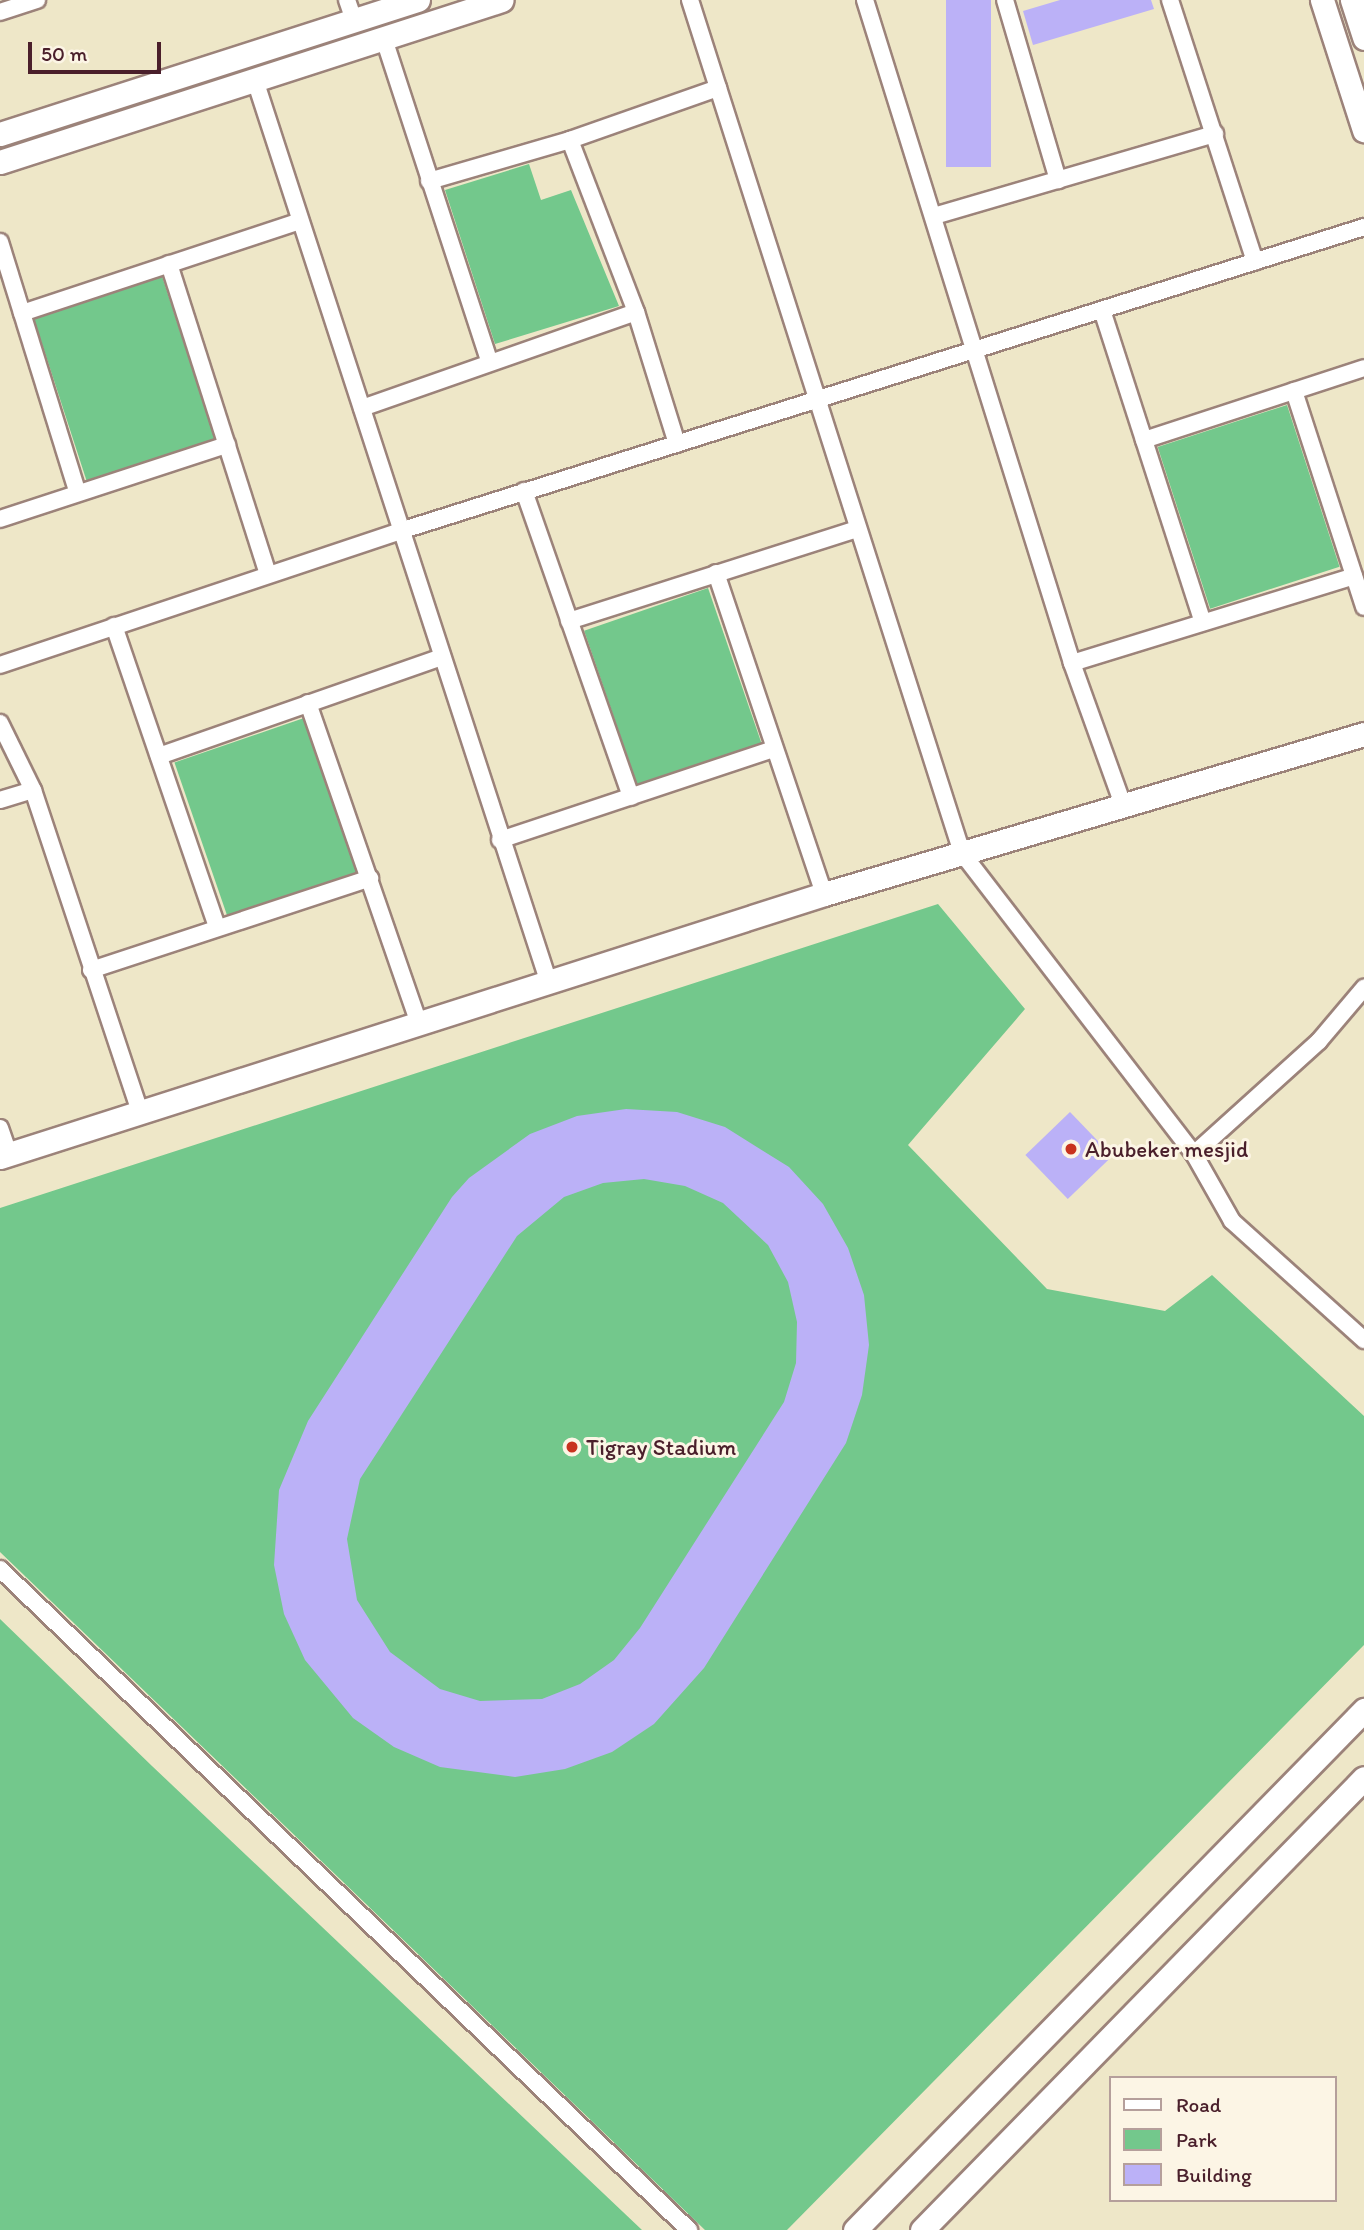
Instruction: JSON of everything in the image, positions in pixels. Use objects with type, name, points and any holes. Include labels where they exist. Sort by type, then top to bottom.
[{"type":"street","points":[[9,6],[37,0]]},
{"type":"street","points":[[0,134],[351,10],[418,0]]},
{"type":"street","points":[[0,162],[502,0]]},
{"type":"street","points":[[690,0],[962,853],[1194,1154],[1232,1221],[1364,1340]]},
{"type":"street","points":[[865,0],[934,216],[972,351],[1072,663],[1123,805]]},
{"type":"street","points":[[1005,0],[1058,180]]},
{"type":"street","points":[[1170,0],[1255,262]]},
{"type":"street","points":[[1322,0],[1358,93],[1364,130]]},
{"type":"street","points":[[1352,0],[1364,38]]},
{"type":"street","points":[[384,39],[489,361]]},
{"type":"street","points":[[255,80],[500,840],[549,983]]},
{"type":"street","points":[[429,181],[570,140],[718,88]]},
{"type":"street","points":[[934,216],[1214,134]]},
{"type":"street","points":[[570,140],[636,312],[677,444]]},
{"type":"street","points":[[22,313],[300,221]]},
{"type":"street","points":[[0,664],[524,491],[1364,228]]},
{"type":"street","points":[[0,242],[77,491]]},
{"type":"street","points":[[169,264],[268,574]]},
{"type":"street","points":[[1102,310],[1203,622]]},
{"type":"street","points":[[362,408],[489,361],[636,312]]},
{"type":"street","points":[[1144,439],[1364,368]]},
{"type":"street","points":[[1294,390],[1364,607]]},
{"type":"street","points":[[0,519],[77,491],[227,445]]},
{"type":"street","points":[[524,491],[631,797]]},
{"type":"street","points":[[569,621],[858,529]]},
{"type":"street","points":[[716,573],[824,894]]},
{"type":"street","points":[[1072,663],[1354,576]]},
{"type":"street","points":[[114,626],[217,927]]},
{"type":"street","points":[[159,755],[442,657]]},
{"type":"street","points":[[308,703],[419,1024]]},
{"type":"street","points":[[0,723],[33,790],[140,1112]]},
{"type":"street","points":[[0,1128],[4,1156],[824,894],[1364,734]]},
{"type":"street","points":[[500,840],[774,749]]},
{"type":"street","points":[[0,800],[33,790]]},
{"type":"street","points":[[91,970],[370,878]]},
{"type":"street","points":[[1194,1154],[1318,1041],[1364,988]]},
{"type":"street","points":[[0,1569],[689,2230]]},
{"type":"street","points":[[855,2230],[1364,1710]]},
{"type":"street","points":[[922,2230],[1364,1778]]},
{"type":"green space","points":[[529,164],[541,200],[571,190],[619,306],[495,344],[445,190]]},
{"type":"green space","points":[[162,276],[215,440],[87,481],[34,318]]},
{"type":"green space","points":[[1287,405],[1340,567],[1210,609],[1158,447]]},
{"type":"green space","points":[[708,588],[761,743],[638,786],[584,631]]},
{"type":"green space","points":[[304,718],[357,872],[228,917],[174,763]]},
{"type":"green space","points":[[938,904],[1025,1009],[908,1145],[1047,1289],[1165,1311],[1212,1275],[1364,1416],[1364,1645],[787,2230],[705,2230],[0,1552],[0,1208]]},
{"type":"green space","points":[[0,1619],[152,1766],[642,2230],[0,2230]]},
{"type":"building","points":[[946,0],[991,0],[991,167],[946,167]]},
{"type":"building","points":[[1060,0],[1151,0],[1154,9],[1033,45],[1023,11]]},
{"type":"building","points":[[626,1109],[677,1112],[725,1127],[789,1167],[823,1204],[848,1248],[864,1295],[869,1345],[862,1395],[846,1443],[704,1668],[654,1724],[612,1752],[565,1769],[515,1777],[440,1767],[394,1747],[353,1718],[305,1660],[284,1614],[274,1565],[279,1490],[308,1421],[452,1197],[469,1178],[530,1134],[577,1116]],"holes":[[[644,1179],[685,1186],[723,1203],[768,1245],[788,1282],[797,1322],[796,1363],[784,1402],[640,1628],[614,1660],[580,1684],[542,1699],[480,1701],[440,1689],[390,1652],[357,1600],[347,1539],[360,1479],[517,1236],[564,1197],[603,1183]]]},
{"type":"building","points":[[1070,1112],[1112,1156],[1068,1199],[1025,1155]]},
{"type":"place","name":"Abubeker mesjid","points":[[1071,1149]]},
{"type":"place","name":"Tigray Stadium","points":[[572,1447]]}]
